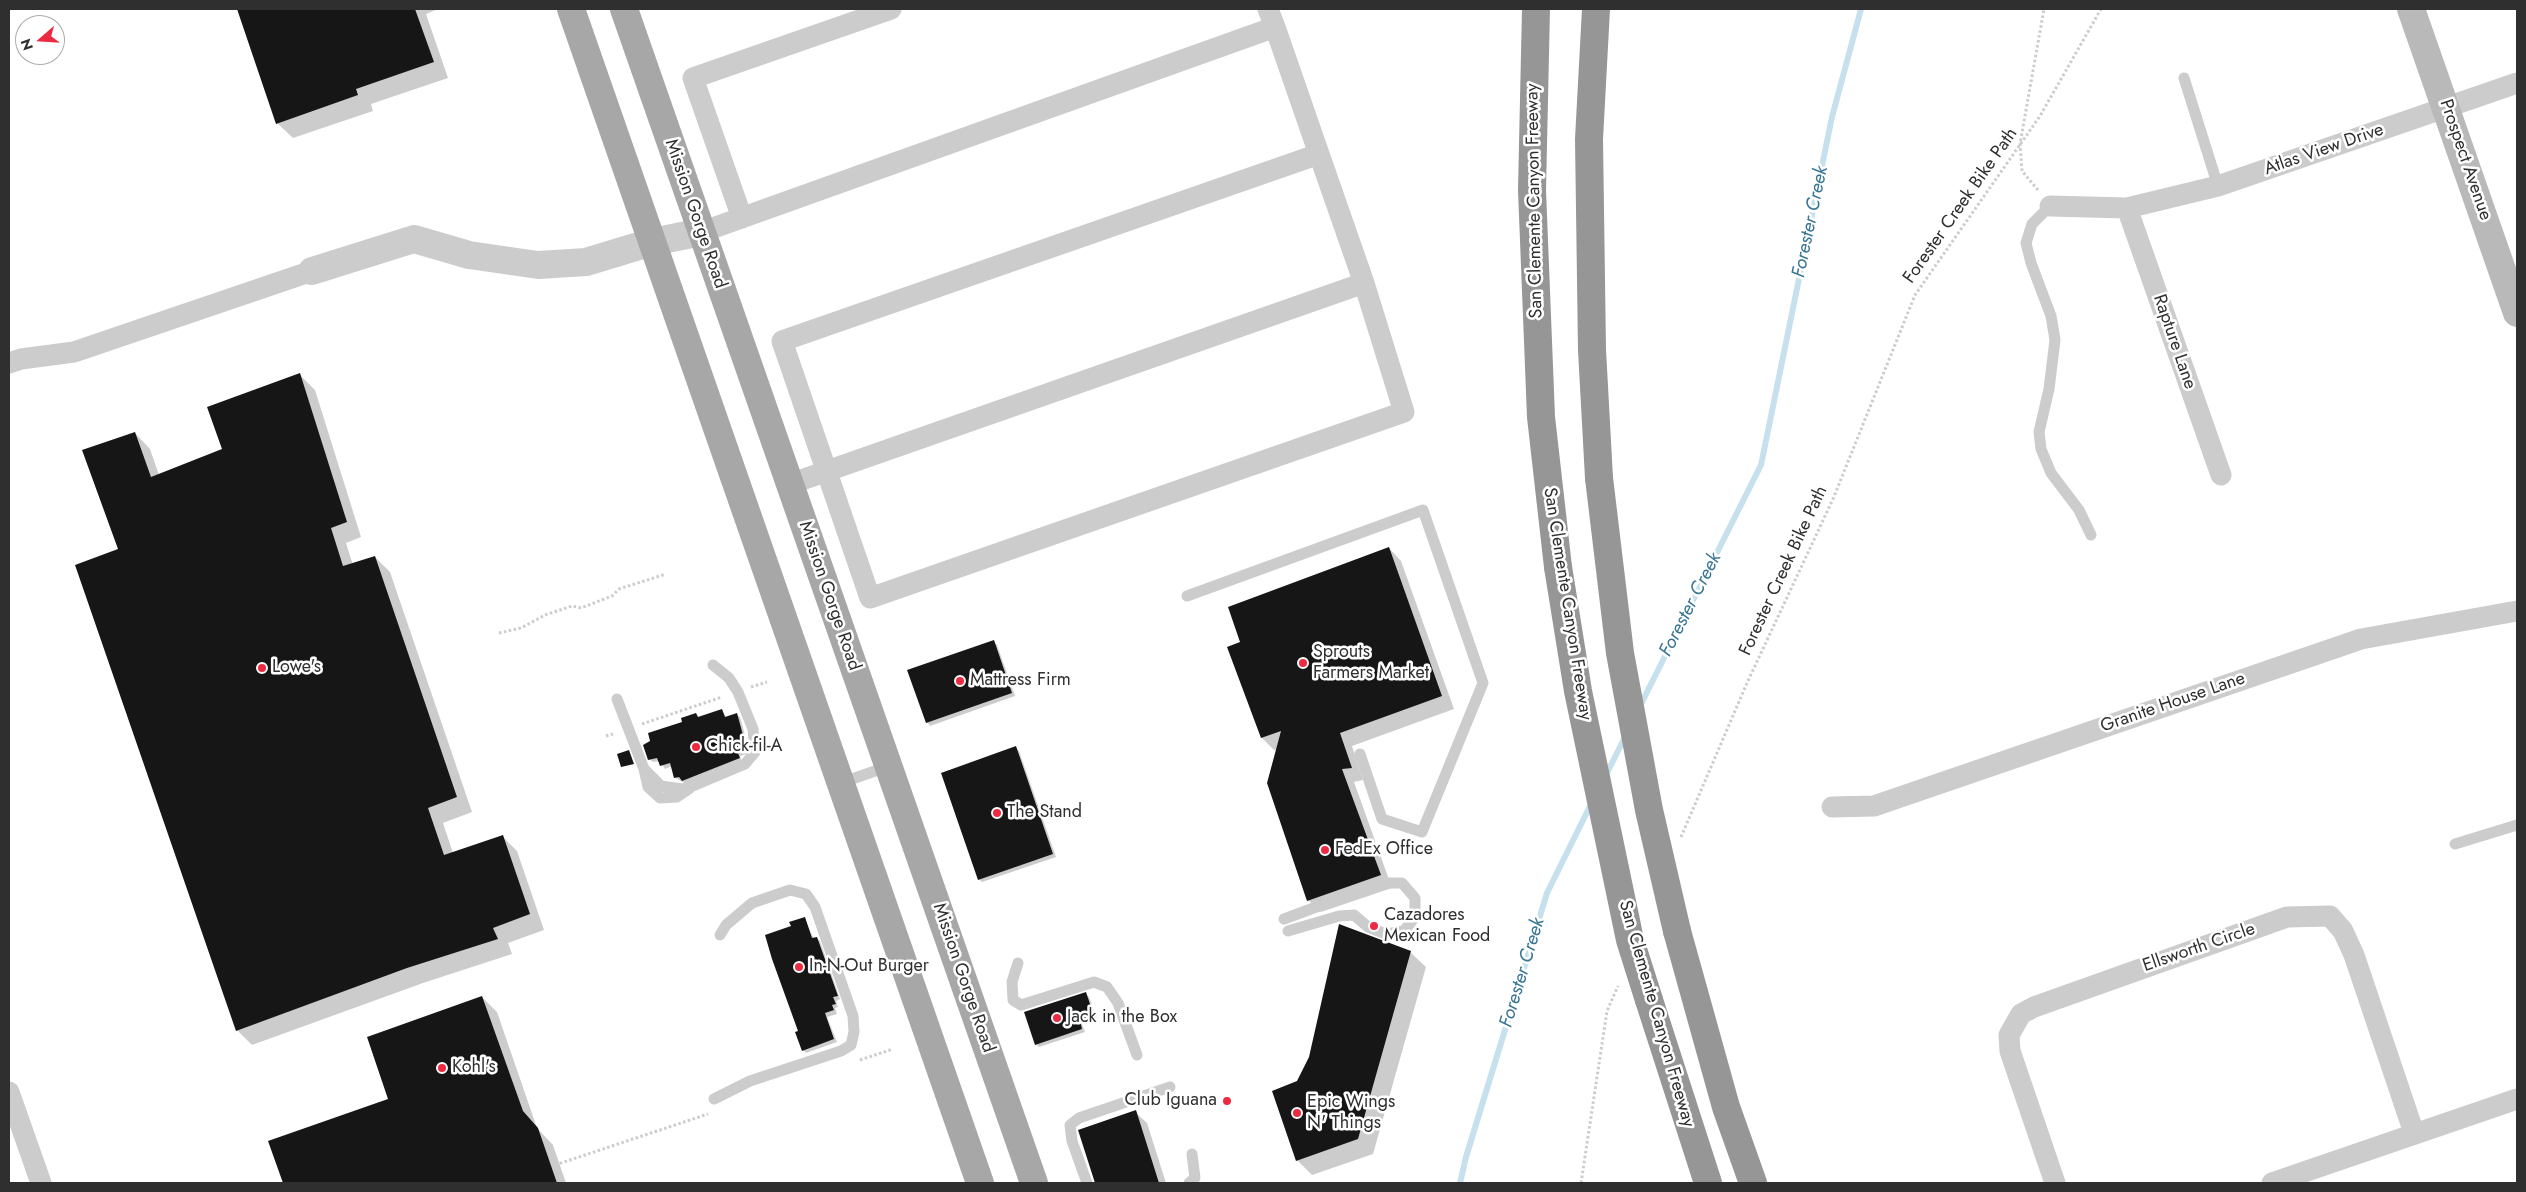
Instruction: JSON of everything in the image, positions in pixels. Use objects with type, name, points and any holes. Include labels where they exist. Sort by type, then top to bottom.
[{"type":"highway","name":"San Clemente Canyon Freeway","points":[[1536,9],[1532,190],[1540,397],[1558,567],[1578,691],[1630,940],[1708,1183]]},
{"type":"highway","points":[[1596,9],[1589,139],[1592,350],[1599,478],[1620,653],[1649,810],[1677,931],[1726,1107],[1753,1183]]},
{"type":"main road","points":[[571,9],[980,1183]]},
{"type":"main road","name":"Mission Gorge Road","points":[[624,9],[1034,1183]]},
{"type":"main road","name":"Prospect Avenue","points":[[2411,9],[2517,312]]},
{"type":"street","points":[[742,218],[693,78],[891,9]]},
{"type":"street","points":[[9,363],[21,359],[74,352],[312,271],[414,239],[468,255],[538,265],[586,262],[652,242],[702,232],[1272,18],[1364,283],[1404,412],[870,598],[782,341],[1319,154]]},
{"type":"street","name":"Atlas View Drive","points":[[2050,206],[2127,208],[2218,186],[2517,83]]},
{"type":"street","name":"Rapture Lane","points":[[2127,208],[2220,475]]},
{"type":"street","points":[[790,484],[1364,283]]},
{"type":"street","name":"Granite House Lane","points":[[1832,807],[1874,806],[2361,639],[2517,611]]},
{"type":"street","name":"Ellsworth Circle","points":[[2055,1183],[2010,1051],[2012,1027],[2021,1014],[2034,1007],[2287,917],[2330,916],[2343,931],[2354,955],[2414,1132]]},
{"type":"street","points":[[2272,1183],[2414,1132],[2517,1098]]},
{"type":"street","points":[[10,1101],[41,1183]]},
{"type":"lane","points":[[2184,78],[2218,186]]},
{"type":"lane","points":[[2050,206],[2032,224],[2026,243],[2050,316],[2055,340],[2049,389],[2039,432],[2040,449],[2051,473],[2080,510],[2091,535]]},
{"type":"lane","points":[[1188,596],[1423,510],[1483,683],[1422,832],[1382,819],[1360,754]]},
{"type":"lane","points":[[617,699],[644,769],[648,787],[660,798],[677,797],[693,786],[745,764],[755,752],[753,729],[738,692],[729,678],[713,665]]},
{"type":"lane","points":[[841,784],[889,766]]},
{"type":"lane","points":[[2455,844],[2517,824]]},
{"type":"lane","points":[[1284,919],[1381,883],[1402,883],[1415,898],[1415,917],[1404,931],[1386,934],[1368,927],[1354,915],[1339,916],[1288,931]]},
{"type":"lane","points":[[714,1099],[750,1082],[841,1051],[851,1045],[854,1032],[853,1016],[815,908],[806,894],[790,890],[752,903],[726,925],[720,935]]},
{"type":"lane","points":[[1018,963],[1012,982],[1013,1000],[1021,1006],[1094,982],[1107,987],[1118,1003],[1137,1055]]},
{"type":"lane","points":[[1087,1183],[1072,1141],[1070,1125],[1080,1118],[1170,1086]]},
{"type":"lane","points":[[1189,1183],[1195,1178],[1192,1154]]},
{"type":"path","points":[[2044,9],[2020,144],[2022,171],[2050,206]]},
{"type":"path","name":"Forester Creek Bike Path","points":[[1677,847],[1747,683],[1833,499],[1915,295],[2040,116],[2101,9]]},
{"type":"path","points":[[499,634],[521,628],[545,615],[572,606],[580,608],[612,596],[619,588],[666,574]]},
{"type":"path","points":[[606,736],[767,682]]},
{"type":"path","points":[[1581,1183],[1607,1011],[1619,983]]},
{"type":"building","points":[[237,9],[415,9],[434,62],[356,89],[358,95],[276,124]]},
{"type":"building","name":"Lowe's","points":[[300,373],[347,522],[331,528],[343,566],[375,556],[457,797],[428,808],[444,855],[503,835],[530,914],[493,928],[498,939],[407,968],[236,1031],[75,565],[118,549],[82,450],[135,432],[151,477],[222,449],[207,407]]},
{"type":"building","points":[[1389,547],[1442,696],[1340,733],[1352,768],[1342,769],[1381,875],[1307,901],[1267,783],[1281,731],[1261,738],[1227,647],[1240,642],[1228,607]]},
{"type":"building","name":"Mattress Firm","points":[[994,640],[1012,693],[926,723],[907,670]]},
{"type":"building","name":"Chick-fil-A","points":[[722,709],[725,717],[737,713],[747,750],[738,753],[740,758],[682,781],[679,777],[674,778],[670,763],[660,766],[657,758],[648,760],[643,745],[650,741],[648,733],[682,722],[681,718],[696,713],[698,717]]},
{"type":"building","name":"The Stand","points":[[1016,746],[1053,854],[978,880],[941,773]]},
{"type":"building","points":[[629,750],[634,764],[621,767],[617,754]]},
{"type":"building","name":"In-N-Out Burger","points":[[805,917],[812,938],[817,937],[838,996],[833,997],[836,1004],[832,1005],[834,1010],[825,1013],[834,1039],[802,1051],[795,1032],[798,1031],[765,935],[791,926],[789,922]]},
{"type":"building","points":[[1339,924],[1411,951],[1358,1139],[1296,1161],[1272,1091],[1297,1081],[1309,1057]]},
{"type":"building","name":"Jack in the Box","points":[[1086,992],[1094,1016],[1080,1020],[1082,1029],[1035,1045],[1024,1012]]},
{"type":"building","name":"Kohl's","points":[[482,996],[523,1111],[538,1128],[557,1183],[283,1183],[268,1141],[388,1099],[367,1037]]},
{"type":"building","points":[[1136,1110],[1159,1183],[1095,1183],[1078,1130]]},
{"type":"waterway","name":"Forester Creek","points":[[1639,708],[1761,465],[1832,117],[1861,9]]},
{"type":"waterway","name":"Forester Creek","points":[[1605,777],[1626,735]]},
{"type":"waterway","name":"Forester Creek","points":[[1460,1183],[1466,1157],[1547,893],[1592,802]]},
{"type":"place","name":"Sprouts Farmers Market","points":[[1303,663]]},
{"type":"place","name":"Lowe's","points":[[262,668]]},
{"type":"place","name":"Mattress Firm","points":[[960,681]]},
{"type":"place","name":"Chick-fil-A","points":[[696,747]]},
{"type":"place","name":"The Stand","points":[[997,813]]},
{"type":"place","name":"FedEx Office","points":[[1325,850]]},
{"type":"place","name":"Cazadores Mexican Food","points":[[1374,926]]},
{"type":"place","name":"In-N-Out Burger","points":[[799,967]]},
{"type":"place","name":"Jack in the Box","points":[[1057,1018]]},
{"type":"place","name":"Kohl's","points":[[442,1068]]},
{"type":"place","name":"Club Iguana","points":[[1227,1101]]},
{"type":"place","name":"Epic Wings N' Things","points":[[1297,1113]]}]
